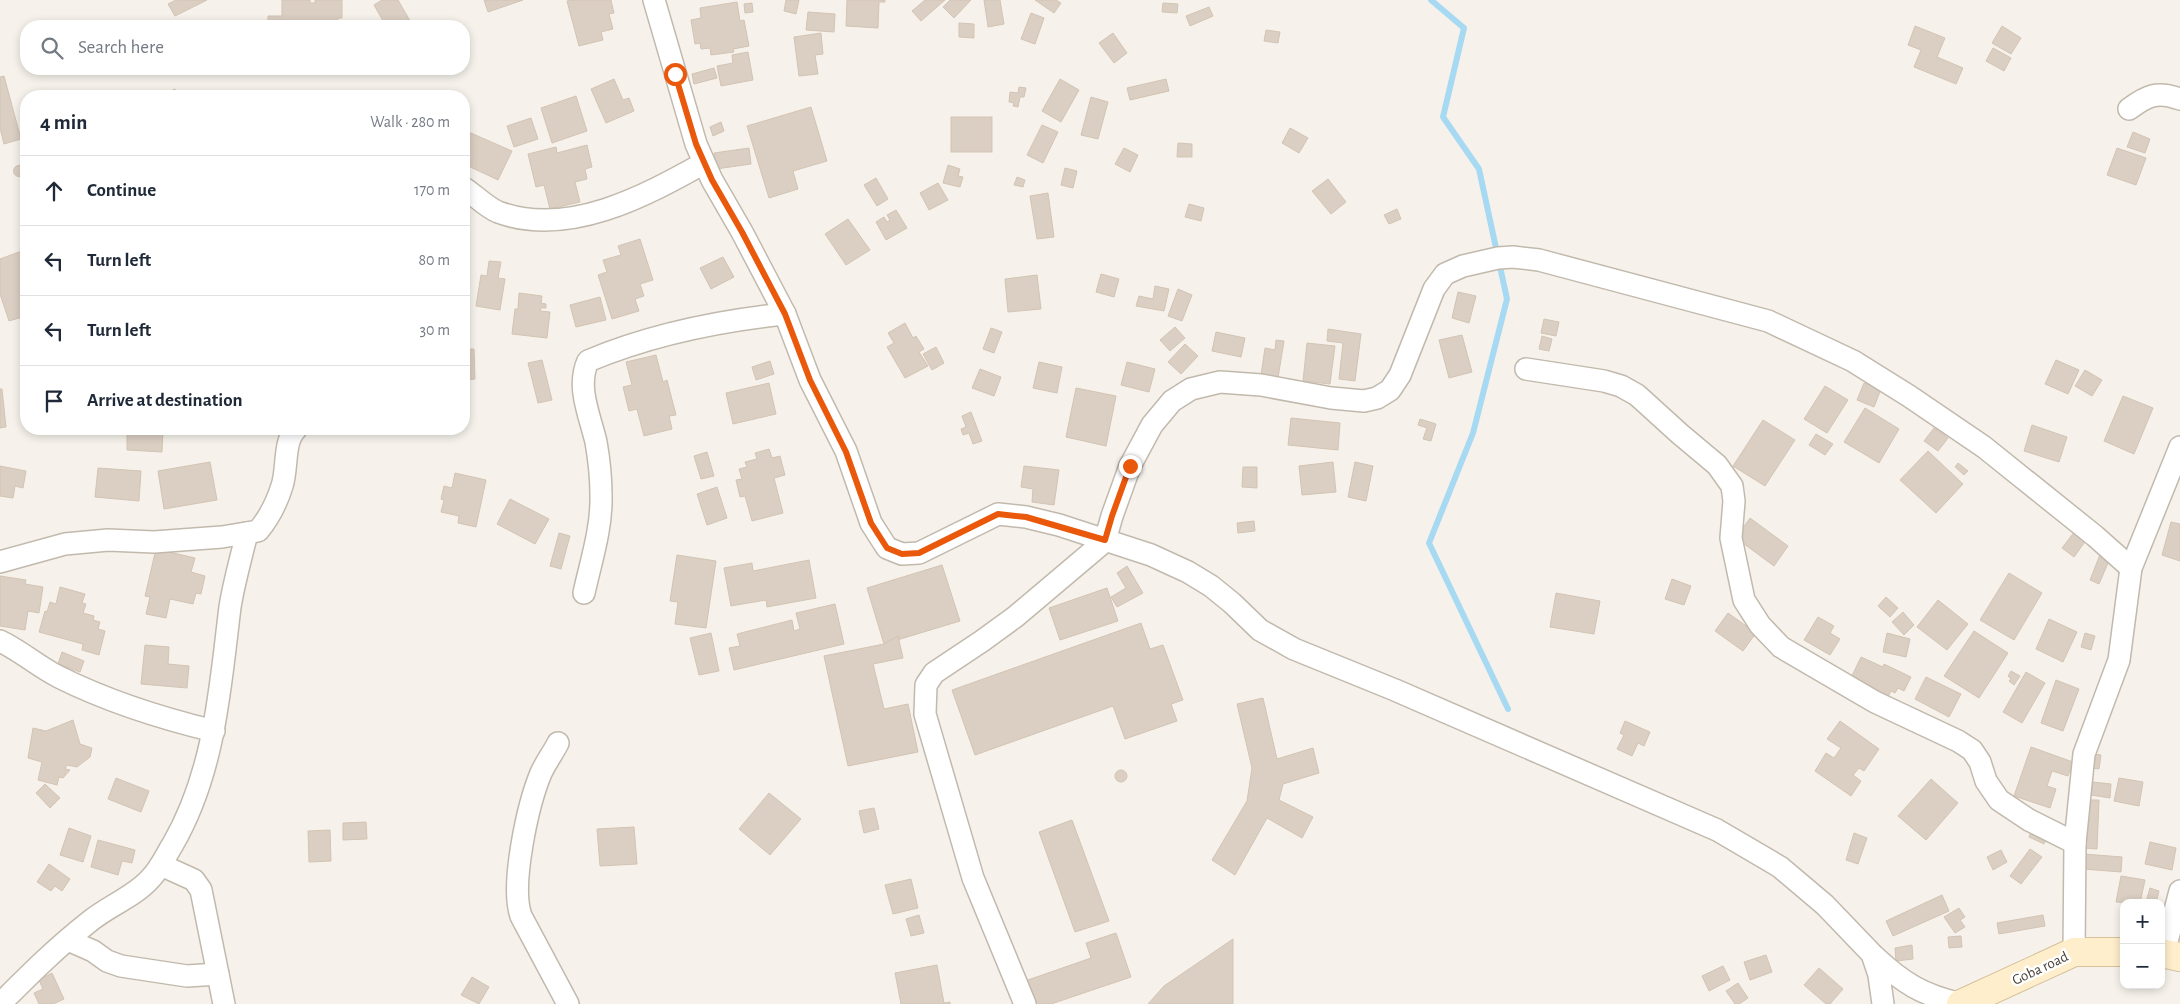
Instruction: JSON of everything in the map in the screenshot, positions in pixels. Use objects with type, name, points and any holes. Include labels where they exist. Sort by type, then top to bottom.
[{"type":"street","points":[[657,1],[685,112],[704,163],[785,314],[810,380],[846,452],[871,523],[887,548],[902,554],[919,553],[998,514],[1026,517],[1151,555],[1188,572],[1211,586],[1260,630],[1294,649],[1395,690],[1717,830],[1780,867],[1825,905],[1895,976],[1936,998],[1961,1004]]},
{"type":"street","points":[[2129,109],[2144,98],[2157,94],[2180,99]]},
{"type":"street","points":[[470,192],[496,211],[533,220],[556,220],[620,206],[704,163]]},
{"type":"street","points":[[1025,1004],[973,878],[925,714],[926,685],[934,673],[1015,617],[1105,540],[1130,466],[1152,425],[1172,402],[1191,388],[1220,382],[1261,385],[1331,398],[1364,401],[1377,398],[1390,390],[1400,375],[1434,289],[1445,274],[1463,266],[1513,257],[1538,260],[1768,321],[1853,361],[1984,447],[2095,536],[2131,568]]},
{"type":"street","points":[[584,593],[599,522],[602,497],[596,444],[583,388],[583,373],[588,361],[634,344],[694,329],[785,314]]},
{"type":"street","points":[[1526,369],[1604,381],[1621,386],[1637,395],[1718,465],[1732,486],[1734,500],[1731,538],[1744,600],[1760,625],[1781,647],[1875,702],[1958,741],[1972,750],[1980,762],[1986,781],[1999,800],[2029,820],[2075,843]]},
{"type":"street","points":[[0,562],[64,544],[108,540],[154,542],[258,531],[274,508],[283,485],[292,435]]},
{"type":"street","points":[[2074,952],[2075,843],[2084,754],[2119,660],[2131,568],[2180,447]]},
{"type":"street","points":[[0,1004],[46,957],[89,921],[138,890],[151,878],[161,865],[182,828],[200,783],[214,731],[231,605],[247,533]]},
{"type":"street","points":[[0,641],[58,676],[115,703],[167,720],[214,731]]},
{"type":"street","points":[[558,743],[542,771],[534,793],[521,850],[517,894],[521,916],[568,1004]]},
{"type":"street","points":[[161,865],[194,880],[201,890],[224,1004]]},
{"type":"street","points":[[2168,954],[2180,891]]},
{"type":"street","points":[[68,940],[107,961],[121,966],[187,976],[218,974]]},
{"type":"street","name":"Goba road","points":[[1961,1004],[2074,952],[2120,952]]},
{"type":"street","points":[[1872,954],[1879,975],[1883,1004]]},
{"type":"building","points":[[176,0],[207,0],[175,16],[168,4]]},
{"type":"building","points":[[282,0],[310,0],[310,3],[315,3],[315,0],[342,0],[342,18],[338,18],[338,20],[268,20],[268,16],[282,16]]},
{"type":"building","points":[[382,0],[398,0],[410,20],[383,20],[374,5]]},
{"type":"building","points":[[484,0],[523,0],[488,12]]},
{"type":"building","points":[[611,0],[614,13],[609,14],[613,29],[601,32],[603,40],[579,46],[567,1]]},
{"type":"building","points":[[786,0],[799,0],[796,14],[784,11]]},
{"type":"building","points":[[847,0],[885,0],[885,2],[879,2],[878,28],[846,26]]},
{"type":"building","points":[[925,0],[945,0],[921,21],[912,11]]},
{"type":"building","points":[[950,0],[971,0],[954,18],[943,7]]},
{"type":"building","points":[[984,0],[1000,0],[1004,24],[988,27]]},
{"type":"building","points":[[1035,0],[1056,0],[1061,3],[1054,13]]},
{"type":"building","points":[[737,2],[740,21],[744,20],[749,46],[733,49],[734,52],[711,55],[710,48],[701,49],[700,43],[695,44],[691,20],[701,18],[700,8]]},
{"type":"building","points":[[752,3],[753,12],[745,13],[744,4]]},
{"type":"building","points":[[1163,3],[1178,4],[1177,13],[1162,12]]},
{"type":"building","points":[[1209,7],[1213,16],[1190,26],[1186,16]]},
{"type":"building","points":[[808,12],[835,14],[834,32],[806,30]]},
{"type":"building","points":[[1031,13],[1044,18],[1035,44],[1021,39]]},
{"type":"building","points":[[959,23],[974,24],[974,38],[959,37]]},
{"type":"building","points":[[1915,26],[1945,38],[1937,57],[1963,68],[1956,84],[1914,67],[1921,50],[1908,45]]},
{"type":"building","points":[[2002,26],[2021,38],[2011,54],[1992,43]]},
{"type":"building","points":[[1266,30],[1280,32],[1278,43],[1264,41]]},
{"type":"building","points":[[821,33],[823,54],[815,55],[818,74],[799,76],[794,37]]},
{"type":"building","points":[[1113,33],[1127,53],[1114,63],[1099,43]]},
{"type":"building","points":[[1993,48],[2011,58],[2004,71],[1986,61]]},
{"type":"building","points":[[748,52],[753,80],[721,86],[717,66],[733,63],[732,55]]},
{"type":"building","points":[[714,68],[717,78],[694,84],[692,74]]},
{"type":"building","points":[[4,76],[20,135],[20,139],[4,144],[0,128],[0,77]]},
{"type":"building","points":[[614,79],[623,100],[629,98],[634,111],[606,123],[591,89]]},
{"type":"building","points":[[1060,79],[1079,90],[1061,122],[1042,111]]},
{"type":"building","points":[[1166,79],[1169,91],[1130,100],[1127,88]]},
{"type":"building","points":[[1019,87],[1026,88],[1024,97],[1020,97],[1018,107],[1013,106],[1014,103],[1009,102],[1010,92],[1018,93]]},
{"type":"building","points":[[576,96],[587,131],[552,143],[541,108]]},
{"type":"building","points":[[1091,97],[1108,102],[1098,139],[1081,135]]},
{"type":"building","points":[[811,107],[827,161],[793,171],[798,189],[769,198],[747,126]]},
{"type":"building","points":[[951,117],[992,117],[992,152],[951,152]]},
{"type":"building","points":[[531,118],[538,139],[514,147],[507,126]]},
{"type":"building","points":[[721,122],[724,131],[713,136],[710,127]]},
{"type":"building","points":[[1042,125],[1058,132],[1043,163],[1027,155]]},
{"type":"building","points":[[1290,128],[1308,138],[1299,153],[1282,143]]},
{"type":"building","points":[[2133,132],[2150,139],[2145,153],[2127,147]]},
{"type":"building","points":[[470,133],[512,151],[498,180],[470,167]]},
{"type":"building","points":[[1178,143],[1192,144],[1192,157],[1177,157]]},
{"type":"building","points":[[587,145],[592,167],[585,169],[587,179],[575,182],[580,202],[550,209],[544,185],[536,187],[528,154],[556,147],[557,153]]},
{"type":"building","points":[[749,148],[751,164],[716,169],[714,153]]},
{"type":"building","points":[[1124,148],[1138,155],[1130,172],[1115,164]]},
{"type":"building","points":[[2117,148],[2146,158],[2136,185],[2107,175]]},
{"type":"building","points":[[19,165],[20,176],[19,177],[13,171]]},
{"type":"building","points":[[948,165],[960,169],[958,176],[963,177],[960,187],[943,183]]},
{"type":"building","points":[[1065,168],[1077,171],[1073,188],[1061,185]]},
{"type":"building","points":[[1017,177],[1025,180],[1023,187],[1014,185]]},
{"type":"building","points":[[876,178],[888,199],[877,206],[864,185]]},
{"type":"building","points":[[1328,179],[1346,202],[1331,214],[1312,191]]},
{"type":"building","points":[[938,183],[948,200],[929,210],[920,193]]},
{"type":"building","points":[[1048,193],[1054,237],[1037,239],[1030,196]]},
{"type":"building","points":[[1189,204],[1204,208],[1201,221],[1185,217]]},
{"type":"building","points":[[1397,209],[1401,219],[1389,224],[1384,215]]},
{"type":"building","points":[[896,210],[907,228],[886,240],[876,222],[884,217],[887,222],[890,220],[887,215]]},
{"type":"building","points":[[848,219],[870,250],[846,265],[825,234]]},
{"type":"building","points":[[640,239],[653,280],[640,284],[644,296],[635,299],[639,311],[612,319],[598,275],[607,272],[603,260],[621,255],[618,246]]},
{"type":"building","points":[[20,252],[20,318],[9,321],[0,294],[0,259]]},
{"type":"building","points":[[723,257],[734,277],[711,289],[700,268]]},
{"type":"building","points":[[489,261],[501,262],[498,278],[505,279],[500,310],[476,306],[481,275],[487,276]]},
{"type":"building","points":[[1101,274],[1119,279],[1114,297],[1096,292]]},
{"type":"building","points":[[1037,275],[1041,309],[1008,312],[1005,279]]},
{"type":"building","points":[[1155,286],[1169,289],[1164,311],[1136,306],[1139,296],[1153,299]]},
{"type":"building","points":[[1178,289],[1192,295],[1182,321],[1168,316]]},
{"type":"building","points":[[1458,292],[1476,296],[1469,323],[1452,318]]},
{"type":"building","points":[[519,293],[542,296],[541,303],[546,304],[546,308],[541,308],[540,311],[550,312],[547,338],[512,334],[515,309],[518,309]]},
{"type":"building","points":[[600,297],[606,320],[576,327],[570,305]]},
{"type":"building","points":[[1544,319],[1559,322],[1556,336],[1541,333]]},
{"type":"building","points":[[905,323],[913,338],[916,336],[924,349],[919,352],[928,366],[905,378],[887,347],[894,343],[888,333]]},
{"type":"building","points":[[1175,327],[1185,338],[1170,351],[1160,340]]},
{"type":"building","points":[[991,328],[1002,332],[994,353],[983,349]]},
{"type":"building","points":[[1328,329],[1361,334],[1355,381],[1339,379],[1343,343],[1327,341]]},
{"type":"building","points":[[1216,332],[1245,338],[1241,357],[1212,351]]},
{"type":"building","points":[[1462,335],[1472,372],[1449,378],[1439,340]]},
{"type":"building","points":[[1542,336],[1552,339],[1549,351],[1539,349]]},
{"type":"building","points":[[1276,340],[1284,341],[1278,378],[1261,375],[1265,348],[1275,350]]},
{"type":"building","points":[[1307,343],[1335,346],[1330,384],[1303,381]]},
{"type":"building","points":[[1185,344],[1198,356],[1181,374],[1168,362]]},
{"type":"building","points":[[936,347],[944,363],[932,370],[923,354]]},
{"type":"building","points":[[470,349],[474,349],[475,379],[470,379]]},
{"type":"building","points":[[656,355],[663,382],[667,380],[676,415],[669,416],[672,429],[644,436],[637,409],[629,411],[623,387],[632,385],[626,362]]},
{"type":"building","points":[[542,360],[552,400],[538,403],[528,363]]},
{"type":"building","points":[[2056,360],[2079,370],[2068,394],[2045,384]]},
{"type":"building","points":[[770,361],[774,374],[756,380],[752,367]]},
{"type":"building","points":[[1039,362],[1062,367],[1057,393],[1033,388]]},
{"type":"building","points":[[1127,362],[1155,369],[1149,392],[1121,385]]},
{"type":"building","points":[[980,369],[1001,377],[994,396],[972,388]]},
{"type":"building","points":[[2085,370],[2102,380],[2092,396],[2075,386]]},
{"type":"building","points":[[769,383],[776,414],[733,424],[726,393]]},
{"type":"building","points":[[1864,383],[1881,389],[1874,407],[1857,400]]},
{"type":"building","points":[[1825,386],[1848,400],[1827,433],[1804,419]]},
{"type":"building","points":[[1076,388],[1116,396],[1106,446],[1066,437]]},
{"type":"building","points":[[0,389],[2,389],[6,427],[0,428]]},
{"type":"building","points":[[2123,396],[2153,408],[2134,454],[2104,441]]},
{"type":"building","points":[[1865,408],[1899,429],[1879,463],[1844,442]]},
{"type":"building","points":[[971,412],[982,441],[973,444],[969,433],[963,435],[961,429],[966,427],[962,416]]},
{"type":"building","points":[[1291,418],[1340,423],[1338,450],[1288,445]]},
{"type":"building","points":[[1420,419],[1436,424],[1431,441],[1423,439],[1427,428],[1418,425]]},
{"type":"building","points":[[1763,420],[1795,440],[1765,486],[1733,466]]},
{"type":"building","points":[[2032,425],[2067,437],[2059,462],[2024,451]]},
{"type":"building","points":[[1934,428],[1948,438],[1938,451],[1924,441]]},
{"type":"building","points":[[1816,434],[1833,444],[1825,455],[1809,445]]},
{"type":"building","points":[[127,435],[163,435],[162,452],[127,450]]},
{"type":"building","points":[[769,449],[772,458],[780,456],[785,475],[774,478],[783,513],[752,521],[745,496],[740,497],[736,480],[742,479],[739,469],[747,467],[745,462],[757,459],[755,453]]},
{"type":"building","points":[[1928,451],[1963,484],[1936,513],[1900,480]]},
{"type":"building","points":[[707,452],[714,476],[701,479],[694,456]]},
{"type":"building","points":[[210,462],[217,500],[164,509],[158,471]]},
{"type":"building","points":[[1333,462],[1336,492],[1302,495],[1299,466]]},
{"type":"building","points":[[1355,462],[1373,466],[1366,501],[1348,497]]},
{"type":"building","points":[[1958,463],[1968,471],[1964,475],[1955,467]]},
{"type":"building","points":[[0,466],[26,471],[23,488],[15,486],[13,498],[0,496]]},
{"type":"building","points":[[1024,466],[1059,470],[1054,505],[1032,502],[1033,489],[1021,487]]},
{"type":"building","points":[[1243,467],[1257,467],[1257,488],[1242,487]]},
{"type":"building","points":[[98,468],[141,471],[139,501],[95,497]]},
{"type":"building","points":[[455,473],[486,480],[476,527],[458,523],[459,516],[441,512],[444,500],[441,499],[444,486],[452,488]]},
{"type":"building","points":[[717,487],[727,518],[707,525],[697,494]]},
{"type":"building","points":[[510,499],[549,519],[535,544],[497,524]]},
{"type":"building","points":[[1750,518],[1788,546],[1774,566],[1736,538]]},
{"type":"building","points":[[1254,521],[1255,531],[1238,533],[1237,523]]},
{"type":"building","points":[[2171,522],[2180,524],[2180,561],[2162,555]]},
{"type":"building","points":[[2075,531],[2087,539],[2074,557],[2062,548]]},
{"type":"building","points":[[559,533],[570,536],[561,569],[550,566]]},
{"type":"building","points":[[156,549],[195,558],[191,572],[205,576],[201,594],[196,593],[193,604],[170,599],[166,618],[146,614],[150,597],[145,596]]},
{"type":"building","points":[[2101,552],[2111,556],[2099,584],[2090,580]]},
{"type":"building","points":[[677,555],[716,561],[706,628],[675,624],[678,602],[670,601]]},
{"type":"building","points":[[809,560],[816,598],[767,607],[766,600],[731,606],[724,568],[752,563],[753,571]]},
{"type":"building","points":[[942,565],[960,621],[884,644],[867,588]]},
{"type":"building","points":[[1127,566],[1143,593],[1117,607],[1111,597],[1126,588],[1117,573]]},
{"type":"building","points":[[2009,573],[2042,593],[2014,640],[1980,620]]},
{"type":"building","points":[[0,576],[26,580],[25,584],[43,587],[39,613],[28,611],[25,630],[0,626]]},
{"type":"building","points":[[1672,579],[1691,586],[1684,605],[1665,599]]},
{"type":"building","points":[[60,587],[85,594],[82,603],[86,604],[83,613],[94,616],[93,620],[100,622],[98,629],[105,631],[99,655],[82,650],[83,644],[39,632],[45,611],[47,612],[50,602],[56,604]]},
{"type":"building","points":[[1107,588],[1118,621],[1060,640],[1049,608]]},
{"type":"building","points":[[1556,593],[1600,601],[1594,634],[1550,627]]},
{"type":"building","points":[[1886,597],[1898,608],[1890,617],[1878,606]]},
{"type":"building","points":[[1938,600],[1968,624],[1947,650],[1917,627]]},
{"type":"building","points":[[835,604],[844,644],[734,670],[729,648],[740,646],[737,634],[792,620],[794,631],[800,629],[796,613]]},
{"type":"building","points":[[1903,612],[1914,625],[1904,635],[1892,622]]},
{"type":"building","points":[[1728,613],[1756,633],[1743,651],[1715,631]]},
{"type":"building","points":[[1818,617],[1834,626],[1830,633],[1840,639],[1830,655],[1804,640]]},
{"type":"building","points":[[2049,619],[2077,632],[2063,662],[2036,649]]},
{"type":"building","points":[[1141,623],[1150,649],[1163,645],[1183,700],[1171,704],[1177,721],[1125,739],[1113,706],[975,755],[952,690]]},
{"type":"building","points":[[1974,631],[2008,653],[1979,698],[1944,676]]},
{"type":"building","points":[[711,633],[719,671],[699,675],[690,638]]},
{"type":"building","points":[[1887,633],[1910,639],[1906,657],[1883,652]]},
{"type":"building","points":[[2085,633],[2095,636],[2091,650],[2081,647]]},
{"type":"building","points":[[898,636],[903,658],[873,664],[884,709],[908,704],[918,752],[848,766],[824,656],[884,644]]},
{"type":"building","points":[[145,645],[169,647],[168,664],[189,666],[187,688],[141,684]]},
{"type":"building","points":[[62,652],[84,661],[80,672],[58,664]]},
{"type":"building","points":[[1861,657],[1883,667],[1884,664],[1911,677],[1904,691],[1898,688],[1895,693],[1891,691],[1888,697],[1850,680]]},
{"type":"building","points":[[2011,671],[2020,676],[2014,685],[2009,681],[2011,679],[2008,676]]},
{"type":"building","points":[[2026,672],[2045,683],[2022,723],[2003,712]]},
{"type":"building","points":[[1926,677],[1961,694],[1949,717],[1915,699]]},
{"type":"building","points":[[2056,680],[2079,689],[2063,731],[2041,723]]},
{"type":"building","points":[[1263,698],[1277,759],[1313,748],[1319,773],[1283,784],[1279,800],[1313,817],[1302,838],[1267,818],[1235,875],[1212,860],[1247,801],[1252,768],[1237,704]]},
{"type":"building","points":[[73,720],[80,744],[92,748],[90,757],[77,767],[67,765],[65,769],[70,770],[63,778],[59,777],[57,785],[38,780],[42,762],[28,758],[33,728],[46,731]]},
{"type":"building","points":[[1625,721],[1650,732],[1644,746],[1638,743],[1632,756],[1617,749],[1624,735],[1620,733]]},
{"type":"building","points":[[1840,721],[1879,749],[1864,771],[1859,768],[1853,775],[1861,781],[1851,796],[1815,771],[1826,753],[1834,758],[1841,748],[1827,739]]},
{"type":"building","points":[[2031,747],[2073,762],[2068,776],[2052,771],[2047,786],[2056,789],[2050,808],[2014,796]]},
{"type":"building","points":[[2088,753],[2101,755],[2099,769],[2086,767]]},
{"type":"building","points":[[1119,770],[1123,770],[1127,776],[1123,782],[1119,782],[1115,778],[1115,774]]},
{"type":"building","points":[[116,778],[149,791],[141,812],[108,799]]},
{"type":"building","points":[[2119,778],[2143,782],[2139,806],[2114,801]]},
{"type":"building","points":[[1931,779],[1958,803],[1926,840],[1898,816]]},
{"type":"building","points":[[2093,782],[2111,784],[2110,798],[2091,795]]},
{"type":"building","points":[[45,784],[60,798],[50,808],[36,793]]},
{"type":"building","points":[[769,793],[801,819],[770,855],[739,829]]},
{"type":"building","points":[[2086,800],[2099,800],[2097,849],[2084,848]]},
{"type":"building","points":[[874,808],[879,829],[864,833],[859,811]]},
{"type":"building","points":[[1072,820],[1109,921],[1075,932],[1039,832]]},
{"type":"building","points":[[366,822],[367,839],[343,840],[343,823]]},
{"type":"building","points":[[634,827],[637,864],[600,866],[597,829]]},
{"type":"building","points":[[69,828],[91,836],[83,862],[60,855]]},
{"type":"building","points":[[330,830],[331,861],[309,862],[308,831]]},
{"type":"building","points":[[2032,830],[2047,837],[2044,844],[2029,837]]},
{"type":"building","points":[[1854,833],[1867,838],[1858,864],[1846,860]]},
{"type":"building","points":[[98,840],[135,850],[132,863],[122,861],[118,875],[91,867]]},
{"type":"building","points":[[2150,842],[2176,848],[2172,870],[2145,864]]},
{"type":"building","points":[[2030,849],[2042,857],[2021,884],[2010,876]]},
{"type":"building","points":[[2001,850],[2007,862],[1993,870],[1987,857]]},
{"type":"building","points":[[2084,854],[2122,857],[2121,872],[2083,869]]},
{"type":"building","points":[[49,864],[70,879],[62,891],[55,886],[51,891],[37,882]]},
{"type":"building","points":[[2121,876],[2145,880],[2141,899],[2120,899],[2120,902],[2116,902]]},
{"type":"building","points":[[911,879],[918,908],[893,914],[885,885]]},
{"type":"building","points":[[2150,888],[2159,891],[2157,899],[2147,899]]},
{"type":"building","points":[[1942,895],[1949,911],[1893,936],[1886,921]]},
{"type":"building","points":[[1959,908],[1965,917],[1960,920],[1965,927],[1955,933],[1944,917]]},
{"type":"building","points":[[919,915],[924,933],[911,936],[906,919]]},
{"type":"building","points":[[2043,915],[2045,926],[1999,934],[1997,923]]},
{"type":"building","points":[[1116,933],[1131,977],[1051,1004],[1032,1004],[1025,981],[1091,958],[1086,943]]},
{"type":"building","points":[[1961,936],[1962,947],[1949,948],[1948,937]]},
{"type":"building","points":[[1233,939],[1233,1004],[1148,1004],[1164,986]]},
{"type":"building","points":[[1912,945],[1913,959],[1896,961],[1895,948]]},
{"type":"building","points":[[1766,955],[1772,972],[1750,980],[1744,962]]},
{"type":"building","points":[[937,965],[944,1003],[950,1002],[950,1004],[901,1004],[895,973]]},
{"type":"building","points":[[1723,966],[1730,980],[1709,991],[1702,976]]},
{"type":"building","points":[[1819,968],[1843,989],[1830,1004],[1826,1004],[1804,985]]},
{"type":"building","points":[[52,973],[64,999],[53,1004],[39,1004],[34,993],[43,989],[39,980]]},
{"type":"building","points":[[472,977],[489,987],[479,1004],[461,995]]},
{"type":"building","points":[[1738,983],[1748,998],[1739,1004],[1735,1004],[1726,991]]},
{"type":"waterway","points":[[1431,0],[1464,28],[1443,117],[1479,169],[1507,299],[1473,433],[1429,543],[1508,709]]},
{"type":"route","points":[[675,74],[696,144],[712,180],[785,314],[810,380],[846,452],[871,523],[887,548],[902,554],[919,553],[950,536],[998,514],[1026,517],[1105,540],[1130,466]]}]
